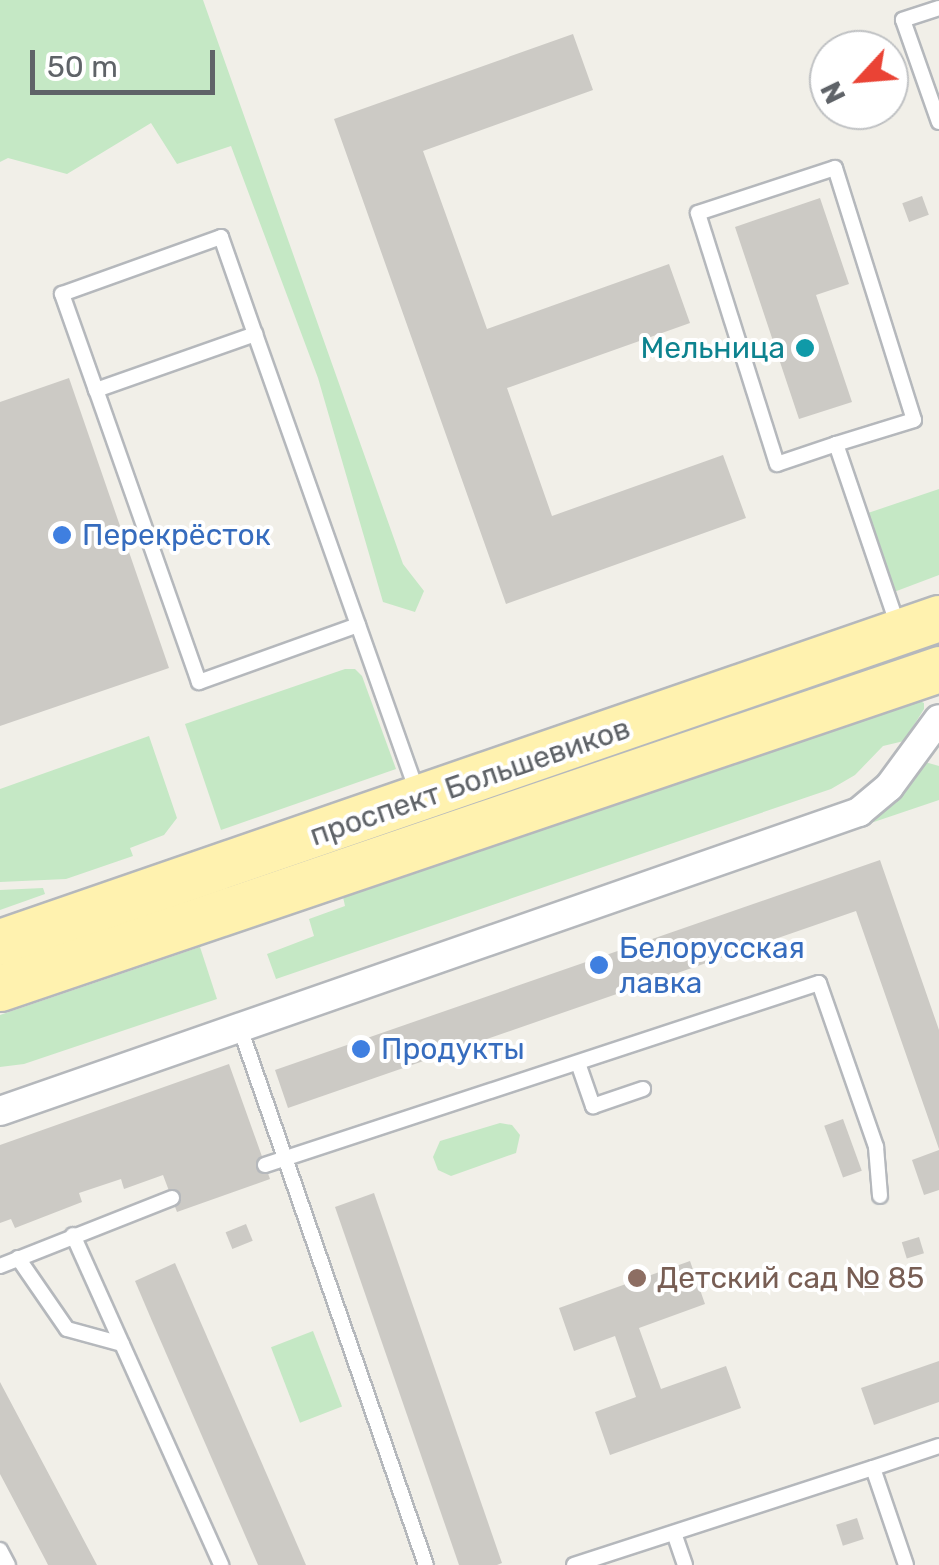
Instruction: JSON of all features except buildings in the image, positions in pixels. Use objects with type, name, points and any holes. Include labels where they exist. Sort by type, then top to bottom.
[{"type":"main road","name":"проспект Большевиков","points":[[0,942],[920,624]]},
{"type":"main road","name":"проспект Большевиков","points":[[0,988],[939,670]]},
{"type":"main road","points":[[748,685],[762,729]]},
{"type":"street","points":[[6,1104],[240,1028],[859,812],[889,787],[939,719]]},
{"type":"lane","points":[[939,8],[903,20],[939,122]]},
{"type":"lane","points":[[835,168],[914,420],[836,444],[777,464],[698,213],[835,168]]},
{"type":"lane","points":[[358,625],[199,682],[62,294],[220,237],[420,799]]},
{"type":"lane","points":[[96,390],[255,334]]},
{"type":"lane","points":[[836,444],[920,624]]},
{"type":"lane","points":[[265,1165],[820,982],[876,1148],[880,1196]]},
{"type":"lane","points":[[240,1028],[426,1565]]},
{"type":"lane","points":[[578,1062],[594,1106],[642,1089]]},
{"type":"lane","points":[[0,1266],[172,1198]]},
{"type":"lane","points":[[73,1235],[221,1565]]},
{"type":"lane","points":[[18,1258],[66,1329],[122,1344]]},
{"type":"lane","points":[[574,1565],[939,1446]]},
{"type":"lane","points":[[873,1468],[906,1565]]},
{"type":"lane","points":[[674,1533],[685,1565]]},
{"type":"lane","points":[[0,1550],[8,1565]]},
{"type":"green space","points":[[0,0],[203,0],[403,564],[424,591],[415,612],[383,602],[318,378],[231,146],[177,164],[151,123],[67,174],[8,158],[0,162]]},
{"type":"green space","points":[[939,489],[939,575],[894,592],[868,513]]},
{"type":"green space","points":[[345,669],[355,669],[362,676],[396,769],[221,830],[185,724]]},
{"type":"green space","points":[[916,699],[924,703],[924,709],[904,741],[883,746],[855,775],[831,789],[276,979],[267,954],[314,936],[309,919],[345,906],[343,897]]},
{"type":"green space","points":[[149,736],[177,818],[164,835],[130,848],[133,856],[66,879],[0,882],[0,789]]},
{"type":"green space","points":[[925,762],[939,766],[939,800],[865,825],[896,799]]},
{"type":"green space","points":[[43,888],[45,894],[0,910],[0,890]]},
{"type":"green space","points":[[200,947],[217,999],[24,1064],[0,1067],[0,1015]]},
{"type":"green space","points":[[500,1123],[512,1125],[520,1135],[516,1153],[451,1176],[438,1170],[433,1157],[440,1141]]},
{"type":"green space","points":[[313,1331],[342,1407],[300,1423],[271,1347]]},
{"type":"place","name":"Мельница","points":[[805,348]]},
{"type":"place","name":"Перекрёсток","points":[[62,535]]},
{"type":"place","name":"Белорусская лавка","points":[[599,965]]},
{"type":"place","name":"Продукты","points":[[361,1049]]},
{"type":"place","name":"Детский сад № 85","points":[[637,1278]]}]
